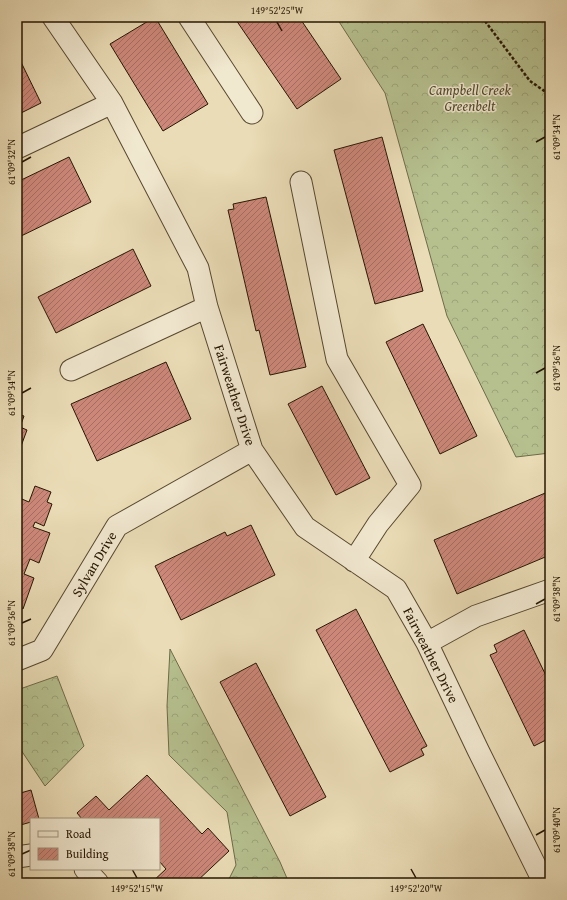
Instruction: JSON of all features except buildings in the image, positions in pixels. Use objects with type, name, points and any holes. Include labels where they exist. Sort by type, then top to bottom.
[{"type":"street","points":[[189,17],[252,113]]},
{"type":"street","name":"Fairweather Drive","points":[[62,20],[112,103],[198,268],[207,307],[252,450],[305,527],[396,589],[427,642],[478,750],[544,883]]},
{"type":"street","points":[[17,148],[112,103]]},
{"type":"street","points":[[301,182],[337,359],[410,485],[378,524],[354,561]]},
{"type":"street","points":[[71,370],[207,307]]},
{"type":"street","name":"Sylvan Drive","points":[[17,660],[42,650],[117,526],[252,450]]},
{"type":"street","points":[[427,642],[476,616],[550,590]]},
{"type":"street","points":[[17,857],[30,855]]},
{"type":"street","points":[[86,870],[98,883]]},
{"type":"path","points":[[482,17],[530,81],[550,95]]},
{"type":"green space","name":"Campbell Creek Greenbelt","points":[[336,17],[550,17],[550,453],[516,457],[447,316],[385,93]]},
{"type":"green space","points":[[170,649],[280,862],[289,883],[227,883],[236,865],[227,812],[169,755],[167,706]]},
{"type":"green space","points":[[57,676],[84,746],[45,786],[17,744],[17,690]]},
{"type":"green space","points":[[26,878],[66,883],[17,883],[17,881]]}]
